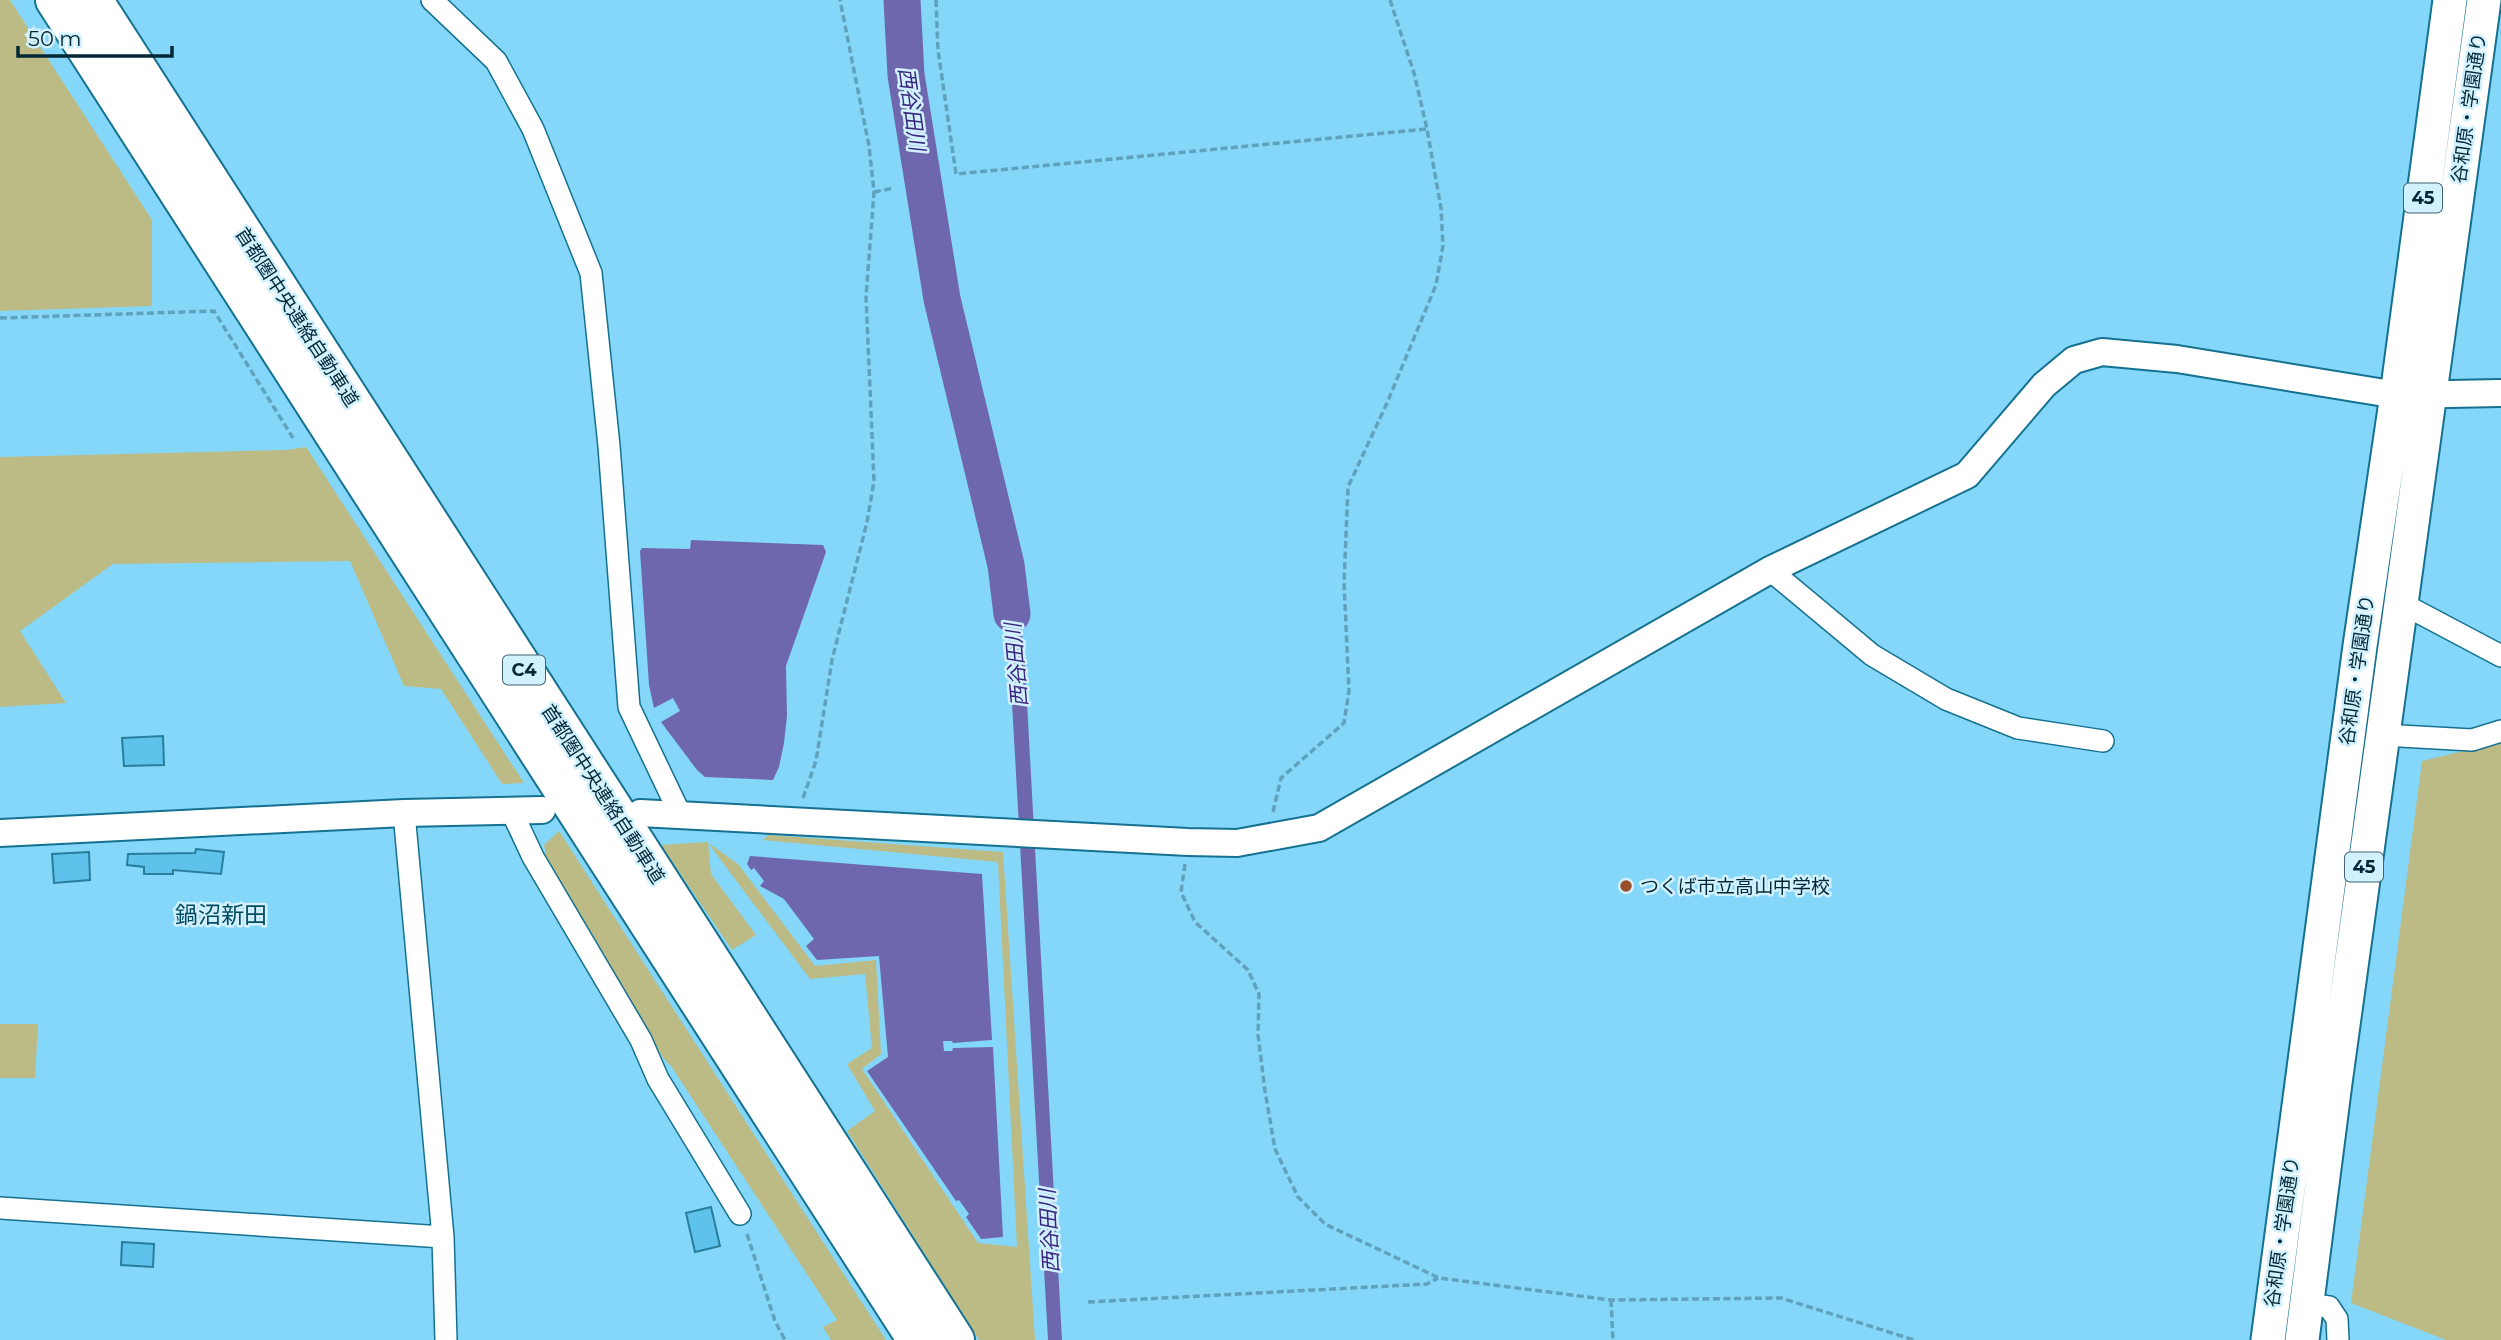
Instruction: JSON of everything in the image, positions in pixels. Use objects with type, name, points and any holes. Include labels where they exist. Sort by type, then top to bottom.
[{"type":"highway","name":"首都圏中央連絡自動車道","points":[[55,0],[917,1340]]},
{"type":"highway","name":"首都圏中央連絡自動車道","points":[[93,0],[955,1340]]},
{"type":"main road","name":"谷和原・学園通り","points":[[2302,1340],[2401,603],[2413,395],[2450,0]]},
{"type":"main road","name":"谷和原・学園通り","points":[[2268,1340],[2360,646],[2413,395],[2484,0]]},
{"type":"street","points":[[432,0],[496,61],[533,129],[591,273],[609,446],[629,707],[681,816]]},
{"type":"street","points":[[640,814],[1188,842],[1237,843],[1319,828],[1770,570],[1967,475],[2044,385],[2074,360],[2102,352],[2177,359],[2336,387],[2413,395],[2501,393]]},
{"type":"street","points":[[1770,570],[1872,654],[1946,699],[2018,728],[2103,741]]},
{"type":"street","points":[[2401,603],[2501,656]]},
{"type":"street","points":[[2382,735],[2472,740],[2501,730]]},
{"type":"street","points":[[511,810],[533,857],[641,1040],[658,1079],[740,1214]]},
{"type":"street","points":[[0,833],[404,813],[542,810]]},
{"type":"street","points":[[404,813],[443,1237],[446,1340]]},
{"type":"street","points":[[0,1208],[443,1237]]},
{"type":"street","points":[[2307,1304],[2329,1307],[2337,1320],[2338,1340]]},
{"type":"path","points":[[796,820],[816,761],[832,660],[867,522],[874,481],[866,297],[874,192],[869,146],[841,0]]},
{"type":"path","points":[[936,0],[937,50],[956,174],[1427,130]]},
{"type":"path","points":[[1267,838],[1281,778],[1344,723],[1349,691],[1344,583],[1348,487],[1436,285],[1443,246],[1441,208],[1427,130],[1414,73],[1390,0]]},
{"type":"path","points":[[874,192],[894,188]]},
{"type":"path","points":[[0,318],[214,311],[293,438]]},
{"type":"path","points":[[1188,842],[1181,892],[1195,922],[1248,970],[1259,993],[1258,1035],[1275,1149],[1298,1198],[1325,1224],[1439,1278],[1611,1300],[1781,1298],[1914,1340]]},
{"type":"path","points":[[740,1214],[775,1321],[785,1340]]},
{"type":"path","points":[[1088,1302],[1427,1284],[1439,1278]]},
{"type":"path","points":[[1611,1300],[1613,1340]]},
{"type":"shaded area","points":[[0,0],[10,0],[152,220],[152,306],[0,311]]},
{"type":"shaded area","points":[[306,447],[524,783],[502,784],[441,689],[404,686],[350,561],[113,564],[20,631],[66,703],[0,707],[0,457],[286,450]]},
{"type":"shaded area","points":[[2501,742],[2501,1340],[2446,1340],[2351,1303],[2422,761]]},
{"type":"shaded area","points":[[559,831],[886,1340],[831,1340],[823,1327],[837,1320],[671,1066],[663,1058],[547,862],[544,845]]},
{"type":"shaded area","points":[[768,835],[1003,852],[1035,1340],[979,1340],[847,1131],[875,1111],[847,1064],[872,1048],[865,974],[810,979],[708,843],[711,874],[756,935],[732,950],[661,845],[707,842],[738,864],[815,966],[876,960],[881,1054],[862,1069],[978,1243],[1017,1247],[998,862],[763,840]]},
{"type":"shaded area","points":[[0,1024],[38,1024],[35,1078],[0,1078]]},
{"type":"water","points":[[691,540],[823,545],[826,552],[786,666],[787,716],[784,743],[773,780],[705,777],[661,722],[680,711],[673,698],[654,708],[649,685],[640,551],[642,548],[690,549]]},
{"type":"water","points":[[1013,564],[1024,648],[1062,1340],[1048,1340],[1009,650],[999,566]]},
{"type":"water","points":[[750,856],[982,874],[992,1040],[953,1043],[943,1041],[944,1051],[952,1051],[953,1048],[993,1047],[1003,1237],[981,1239],[966,1217],[969,1214],[959,1200],[956,1201],[867,1071],[888,1057],[879,956],[817,960],[806,946],[814,939],[784,899],[760,886],[764,881],[754,868],[751,870],[747,864]]},
{"type":"building","points":[[163,736],[164,765],[124,766],[122,738]]},
{"type":"building","points":[[196,849],[224,852],[221,874],[173,870],[173,874],[144,874],[144,867],[127,865],[128,854],[195,853]]},
{"type":"building","points":[[89,852],[90,880],[54,883],[52,854]]},
{"type":"building","points":[[711,1207],[720,1246],[695,1252],[686,1213]]},
{"type":"building","points":[[122,1242],[154,1244],[153,1267],[121,1265]]},
{"type":"waterway","name":"西谷田川","points":[[902,0],[906,75],[942,299],[1006,565],[1012,614]]},
{"type":"place","name":"つくば市立高山中学校","points":[[1626,886]]},
{"type":"district","name":"鍋沼新田","points":[[221,915]]}]
